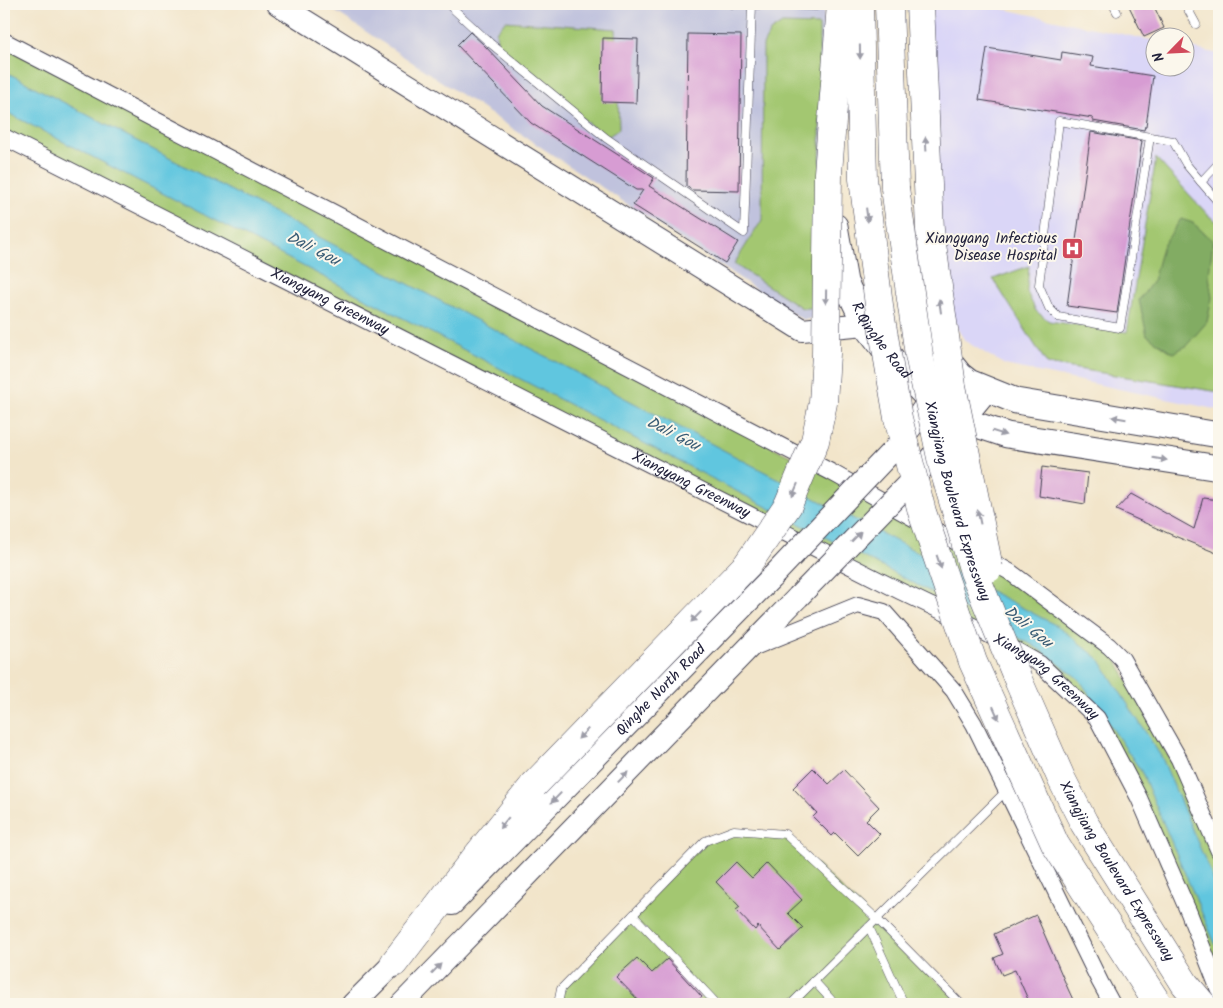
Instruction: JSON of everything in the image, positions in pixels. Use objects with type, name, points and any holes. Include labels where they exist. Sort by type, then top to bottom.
[{"type":"highway","points":[[394,963],[534,785],[746,565],[788,506],[815,441],[823,403],[828,173],[841,4]]},
{"type":"highway","points":[[859,4],[863,180],[880,313],[898,418],[922,512],[973,662],[1055,844],[1158,1004]]},
{"type":"highway","name":"Xiangjiang Boulevard Expressway","points":[[889,4],[895,188],[919,355],[943,467],[974,572],[1062,780],[1090,832],[1185,984],[1202,1004]]},
{"type":"highway","points":[[920,4],[930,230],[952,386],[990,569],[1062,780]]},
{"type":"main road","points":[[278,4],[802,330],[865,324]]},
{"type":"main road","name":"R.Qinghe Road","points":[[832,4],[834,220],[845,282],[865,324],[899,368],[929,399],[950,416],[1007,435],[1219,468]]},
{"type":"main road","points":[[900,4],[898,108],[900,258],[906,295],[922,328],[960,375],[969,382],[1016,401],[1219,435]]},
{"type":"main road","name":"Qinghe North Road","points":[[353,1004],[773,576],[891,452],[929,399],[948,360]]},
{"type":"main road","points":[[402,1004],[923,469],[988,389]]},
{"type":"street","points":[[4,41],[823,467],[1010,572],[1109,646],[1122,659],[1179,759],[1219,851]]},
{"type":"street","name":"Xiangyang Greenway","points":[[4,137],[900,591],[977,628],[1040,664],[1097,718],[1139,798],[1189,913],[1219,990]]},
{"type":"street","points":[[745,651],[858,605],[884,612],[954,691],[974,724],[1112,1004]]},
{"type":"lane","points":[[448,4],[490,43],[606,138],[744,234],[752,4]]},
{"type":"lane","points":[[732,4],[816,6],[816,4]]},
{"type":"lane","points":[[1112,4],[1116,12]]},
{"type":"lane","points":[[1185,4],[1196,24]]},
{"type":"lane","points":[[1150,137],[1120,328],[1058,317],[1048,308],[1039,285],[1059,121],[1173,141],[1186,164],[1219,203]]},
{"type":"lane","points":[[1201,182],[1219,163]]},
{"type":"lane","points":[[791,1004],[1007,791]]},
{"type":"lane","points":[[558,1004],[561,989],[705,841],[734,830],[785,834],[877,919],[961,1004]]},
{"type":"lane","points":[[633,915],[717,1004]]},
{"type":"lane","points":[[869,927],[904,1004]]},
{"type":"lane","points":[[814,981],[835,1004]]},
{"type":"shaded area","points":[[324,4],[824,4],[822,317],[803,320]]},
{"type":"shaded area","name":"Xiangyang Infectious Disease Hospital","points":[[918,4],[980,4],[1146,39],[1146,78],[1196,78],[1196,49],[1219,54],[1219,410],[1005,365],[965,341],[935,291]]},
{"type":"green space","points":[[505,21],[616,29],[619,129],[606,138],[498,49],[496,32]]},
{"type":"green space","points":[[782,24],[819,25],[822,308],[802,308],[734,264],[762,220],[763,45],[770,32]]},
{"type":"green space","points":[[4,42],[1010,572],[1109,646],[1219,850],[1219,990],[1097,718],[1040,664],[4,137]]},
{"type":"green space","points":[[1156,158],[1209,216],[1219,223],[1219,392],[1047,364],[993,279],[1029,266],[1027,292],[1036,311],[1049,321],[1127,332]]},
{"type":"green space","points":[[1181,219],[1193,223],[1213,241],[1209,275],[1212,298],[1207,322],[1186,346],[1173,353],[1147,335],[1139,300],[1153,281],[1162,247]]},
{"type":"green space","points":[[734,830],[785,834],[961,1004],[558,1004],[561,989],[705,841]]},
{"type":"water","name":"Dali Gou","points":[[4,71],[1059,627],[1099,659],[1162,758],[1219,893],[1219,953],[1141,771],[1079,679],[1042,651],[4,111]]},
{"type":"building","points":[[1128,4],[1153,4],[1164,28],[1146,28],[1146,36],[1144,37]]},
{"type":"building","points":[[470,32],[542,106],[654,178],[649,186],[738,242],[725,263],[633,205],[643,190],[636,190],[531,123],[457,45]]},
{"type":"building","points":[[688,34],[741,35],[739,191],[692,190],[686,186]]},
{"type":"building","points":[[603,38],[638,39],[636,103],[602,102]]},
{"type":"building","points":[[987,48],[1061,60],[1062,52],[1093,57],[1091,66],[1146,75],[1146,78],[1153,78],[1144,130],[1093,121],[1093,118],[979,100]]},
{"type":"building","points":[[1091,132],[1142,141],[1117,313],[1067,306]]},
{"type":"building","points":[[1042,467],[1088,473],[1085,504],[1039,496]]},
{"type":"building","points":[[1131,494],[1194,529],[1203,498],[1219,500],[1219,554],[1116,510]]},
{"type":"building","points":[[813,768],[829,784],[844,770],[879,807],[866,820],[880,834],[858,856],[835,833],[832,836],[813,817],[817,813],[793,788]]},
{"type":"building","points":[[736,862],[752,878],[767,863],[802,900],[788,913],[803,928],[780,950],[758,926],[755,930],[736,910],[740,907],[716,882]]},
{"type":"building","points":[[1036,915],[1075,1004],[1030,1004],[1015,970],[1002,975],[994,958],[1003,954],[994,934]]},
{"type":"building","points":[[637,958],[652,973],[667,959],[702,997],[694,1004],[642,1004],[616,977]]},
{"type":"place","name":"Xiangyang Infectious Disease Hospital","points":[[1073,248]]}]
